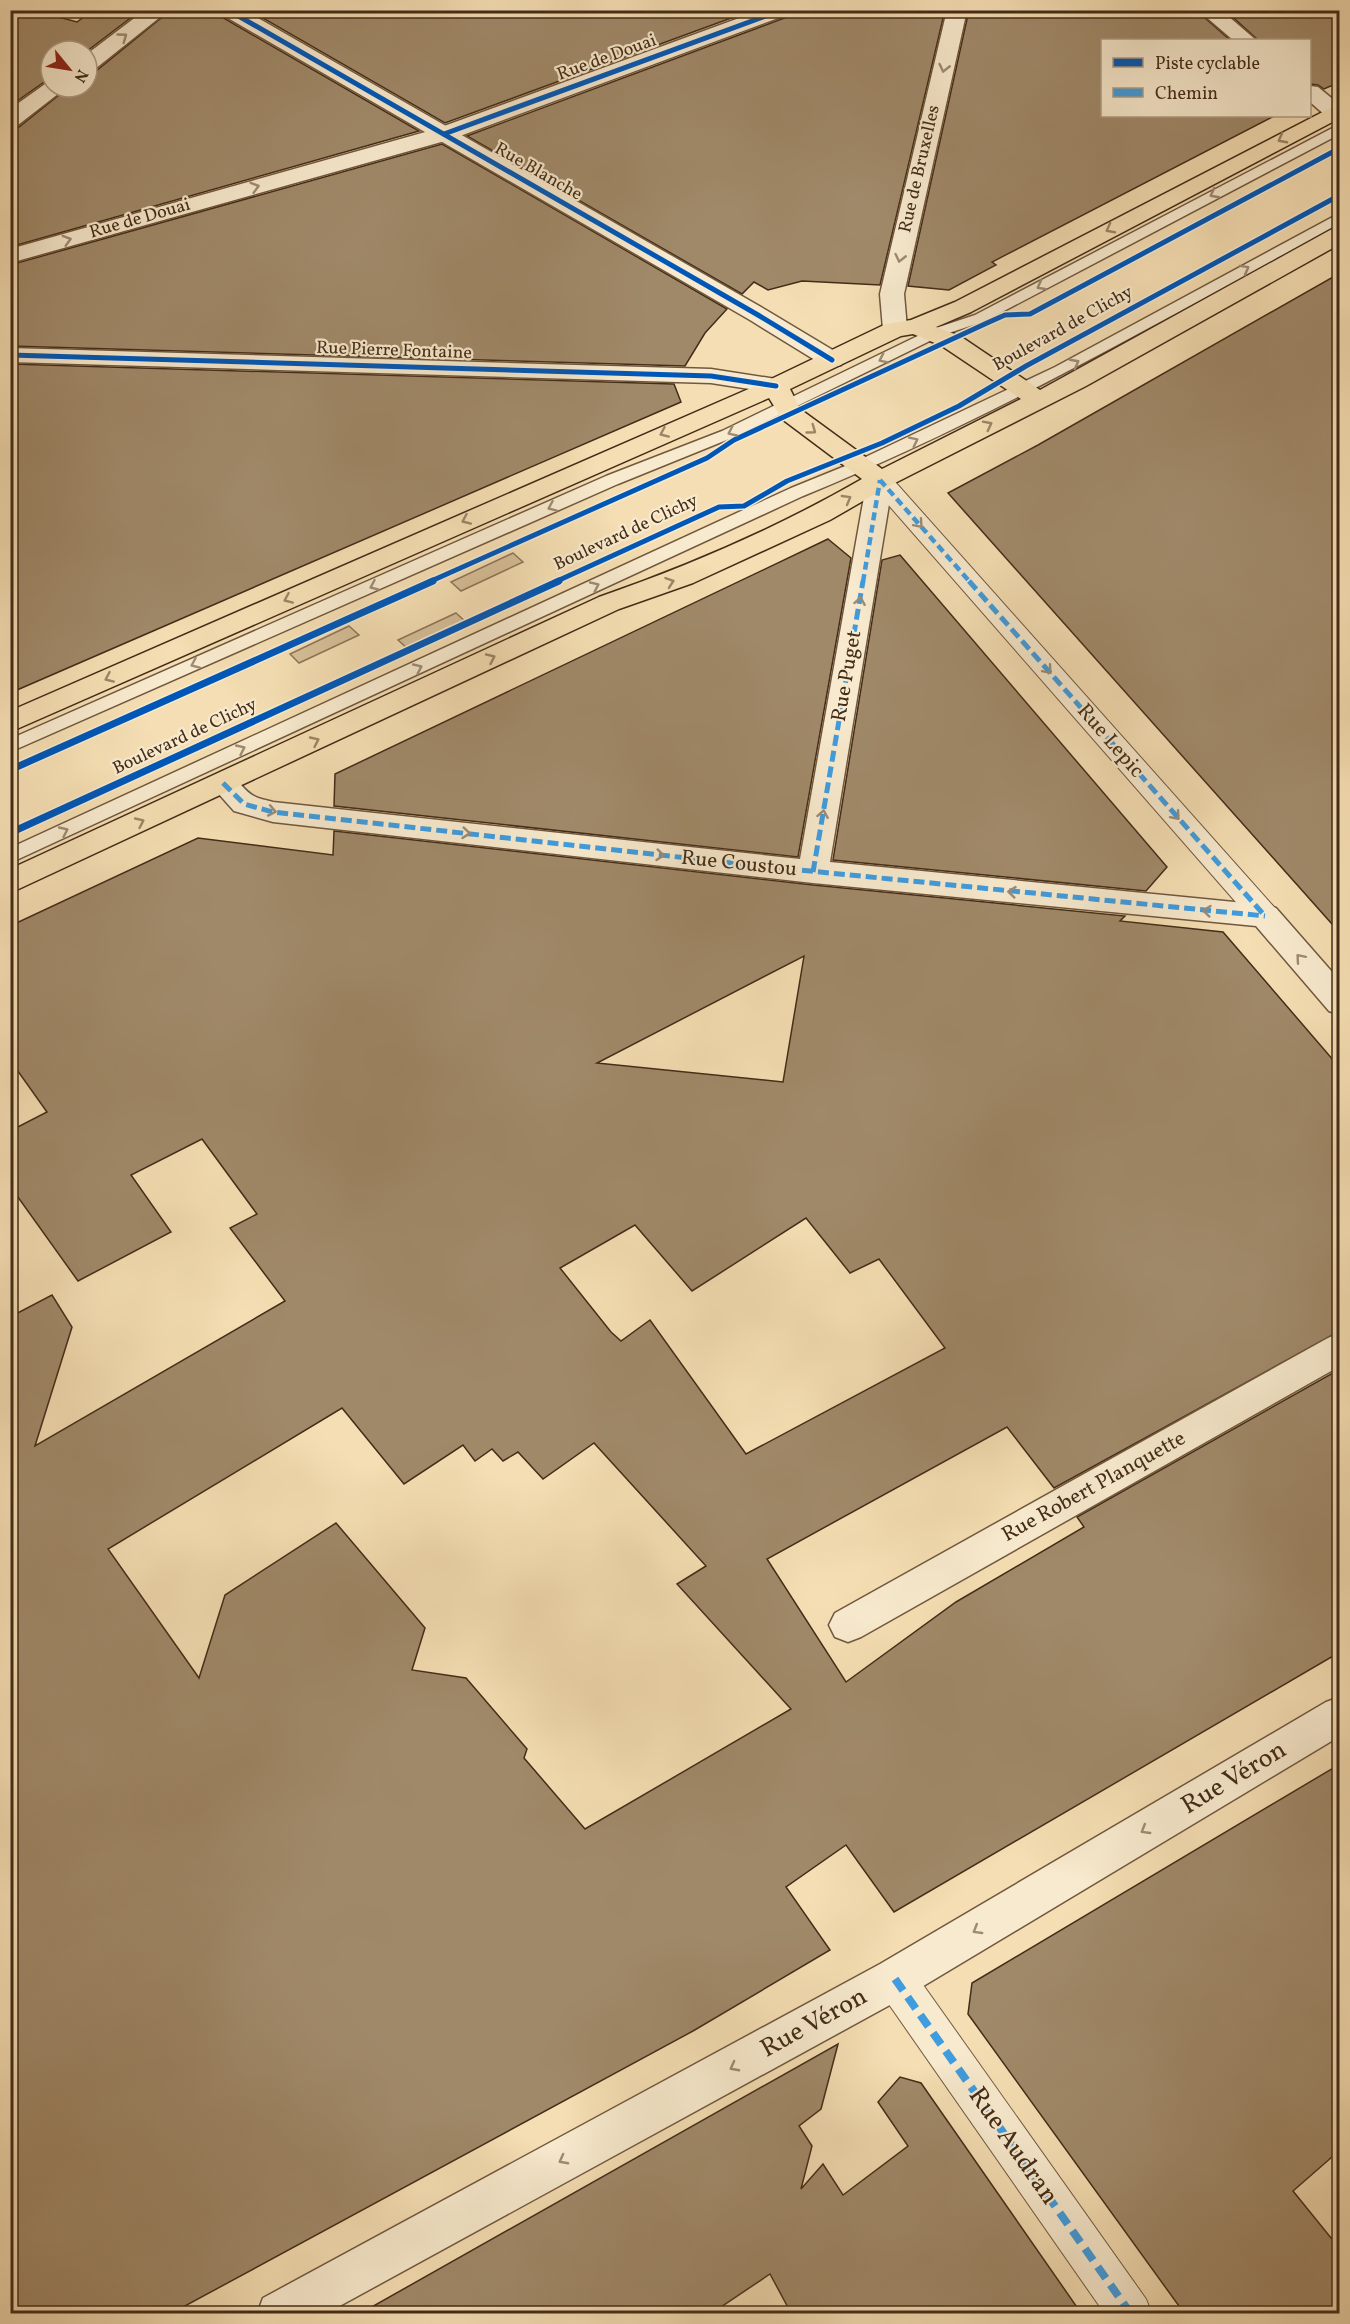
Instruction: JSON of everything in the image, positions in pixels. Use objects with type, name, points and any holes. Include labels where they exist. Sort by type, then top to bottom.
[{"type":"main road","points":[[10,722],[780,396],[832,360],[874,341],[915,330],[963,308],[1338,116]]},
{"type":"main road","name":"Boulevard de Clichy","points":[[10,882],[609,603],[695,572],[821,514],[870,473],[1031,394],[1077,381],[1340,234]]},
{"type":"main road","points":[[915,330],[951,341],[1031,394]]},
{"type":"main road","points":[[780,396],[791,414],[870,473]]},
{"type":"street","points":[[99,55],[159,10]]},
{"type":"street","name":"Rue Blanche","points":[[228,10],[758,315],[832,360]]},
{"type":"street","name":"Rue de Douai","points":[[10,256],[444,134],[782,10]]},
{"type":"street","name":"Rue de Bruxelles","points":[[915,330],[892,294],[957,10]]},
{"type":"street","points":[[1208,10],[1244,39]]},
{"type":"street","points":[[1311,93],[1338,116]]},
{"type":"street","points":[[10,120],[39,99]]},
{"type":"street","name":"Rue Pierre Fontaine","points":[[10,355],[711,376],[780,396]]},
{"type":"street","name":"Rue Puget","points":[[813,872],[870,473]]},
{"type":"street","name":"Rue Lepic","points":[[870,473],[1338,1000]]},
{"type":"street","name":"Rue Coustou","points":[[223,783],[244,804],[273,812],[813,872],[1265,916]]},
{"type":"street","name":"Rue Robert Planquette","points":[[848,1625],[1340,1348]]},
{"type":"street","name":"Rue Véron","points":[[279,2313],[895,1979],[1340,1715]]},
{"type":"street","name":"Rue Audran","points":[[895,1979],[1131,2313]]},
{"type":"lane","name":"Boulevard de Clichy","points":[[1031,394],[1093,353],[1340,217]]},
{"type":"lane","points":[[10,746],[612,480],[728,434],[780,396],[915,330]]},
{"type":"lane","name":"Boulevard de Clichy","points":[[10,856],[798,492],[870,473]]},
{"type":"shaded area","points":[[513,553],[523,562],[461,591],[451,582]]},
{"type":"shaded area","points":[[456,613],[466,622],[408,649],[398,640]]},
{"type":"shaded area","points":[[349,626],[359,635],[299,663],[290,654]]},
{"type":"building","points":[[10,10],[46,10],[51,15],[77,22],[93,10],[141,10],[99,42],[99,39],[39,39],[39,86],[10,106]]},
{"type":"building","points":[[171,10],[216,10],[220,16],[419,131],[10,247],[10,128],[19,127],[54,99],[99,99],[99,69]]},
{"type":"building","points":[[249,10],[753,10],[445,123]]},
{"type":"building","points":[[794,10],[945,10],[880,285],[802,281],[768,290],[754,282],[742,294],[467,136],[790,16]]},
{"type":"building","points":[[969,10],[1196,10],[1229,39],[1101,39],[1101,117],[1272,117],[992,262],[996,265],[949,290],[908,286]]},
{"type":"building","points":[[1225,10],[1340,10],[1340,82],[1324,89],[1311,84],[1311,39],[1257,39]]},
{"type":"building","points":[[442,144],[727,309],[705,333],[685,366],[10,346],[10,265]]},
{"type":"building","points":[[1340,273],[1340,933],[948,493],[1038,445]]},
{"type":"building","points":[[10,364],[674,384],[681,402],[10,693]]},
{"type":"building","points":[[828,539],[851,558],[798,857],[334,806],[335,774]]},
{"type":"building","points":[[900,555],[1167,867],[1146,891],[833,860],[882,560]]},
{"type":"building","points":[[334,831],[813,885],[1125,916],[1120,921],[1223,932],[1340,1068],[1340,1331],[1054,1488],[1007,1427],[767,1559],[846,1682],[956,1602],[1084,1527],[1077,1517],[1340,1369],[1340,1652],[894,1912],[846,1845],[786,1887],[830,1950],[693,2031],[172,2313],[10,2313],[10,1317],[52,1295],[72,1327],[35,1446],[285,1301],[230,1228],[257,1214],[202,1139],[131,1175],[171,1232],[78,1281],[10,1186],[10,1131],[47,1112],[10,1060],[10,926],[198,838],[333,855]],"holes":[[[804,956],[783,1082],[597,1063]],[[806,1218],[850,1273],[879,1259],[945,1348],[746,1454],[650,1320],[621,1341],[611,1332],[560,1268],[635,1225],[692,1291]],[[342,1408],[404,1484],[463,1445],[475,1461],[492,1449],[503,1461],[518,1452],[543,1479],[594,1443],[706,1566],[677,1584],[791,1709],[585,1829],[524,1758],[527,1749],[466,1678],[412,1670],[425,1628],[336,1523],[225,1595],[199,1678],[108,1549]]]},
{"type":"building","points":[[1340,1764],[1340,2150],[1293,2191],[1340,2249],[1340,2313],[1184,2313],[968,2014],[972,1983]]},
{"type":"building","points":[[838,2044],[821,2109],[799,2126],[812,2146],[801,2189],[823,2164],[843,2195],[908,2146],[878,2102],[900,2077],[921,2083],[1081,2313],[791,2313],[770,2274],[712,2313],[361,2313]]},
{"type":"marked path","points":[[880,480],[1265,916]]},
{"type":"marked path","points":[[813,872],[880,480]]},
{"type":"marked path","points":[[223,783],[244,804],[273,812],[759,866],[1265,916]]},
{"type":"marked path","points":[[895,1979],[1131,2314]]},
{"type":"cycle path","points":[[228,10],[758,315],[832,360]]},
{"type":"cycle path","points":[[444,134],[782,10]]},
{"type":"cycle path","points":[[10,770],[707,458],[734,440],[987,323],[1005,315],[1030,314],[1340,148]]},
{"type":"cycle path","points":[[10,833],[719,507],[744,506],[787,481],[882,443],[959,406],[1026,366],[1340,195]]},
{"type":"cycle path","points":[[10,355],[711,376],[776,386]]}]
